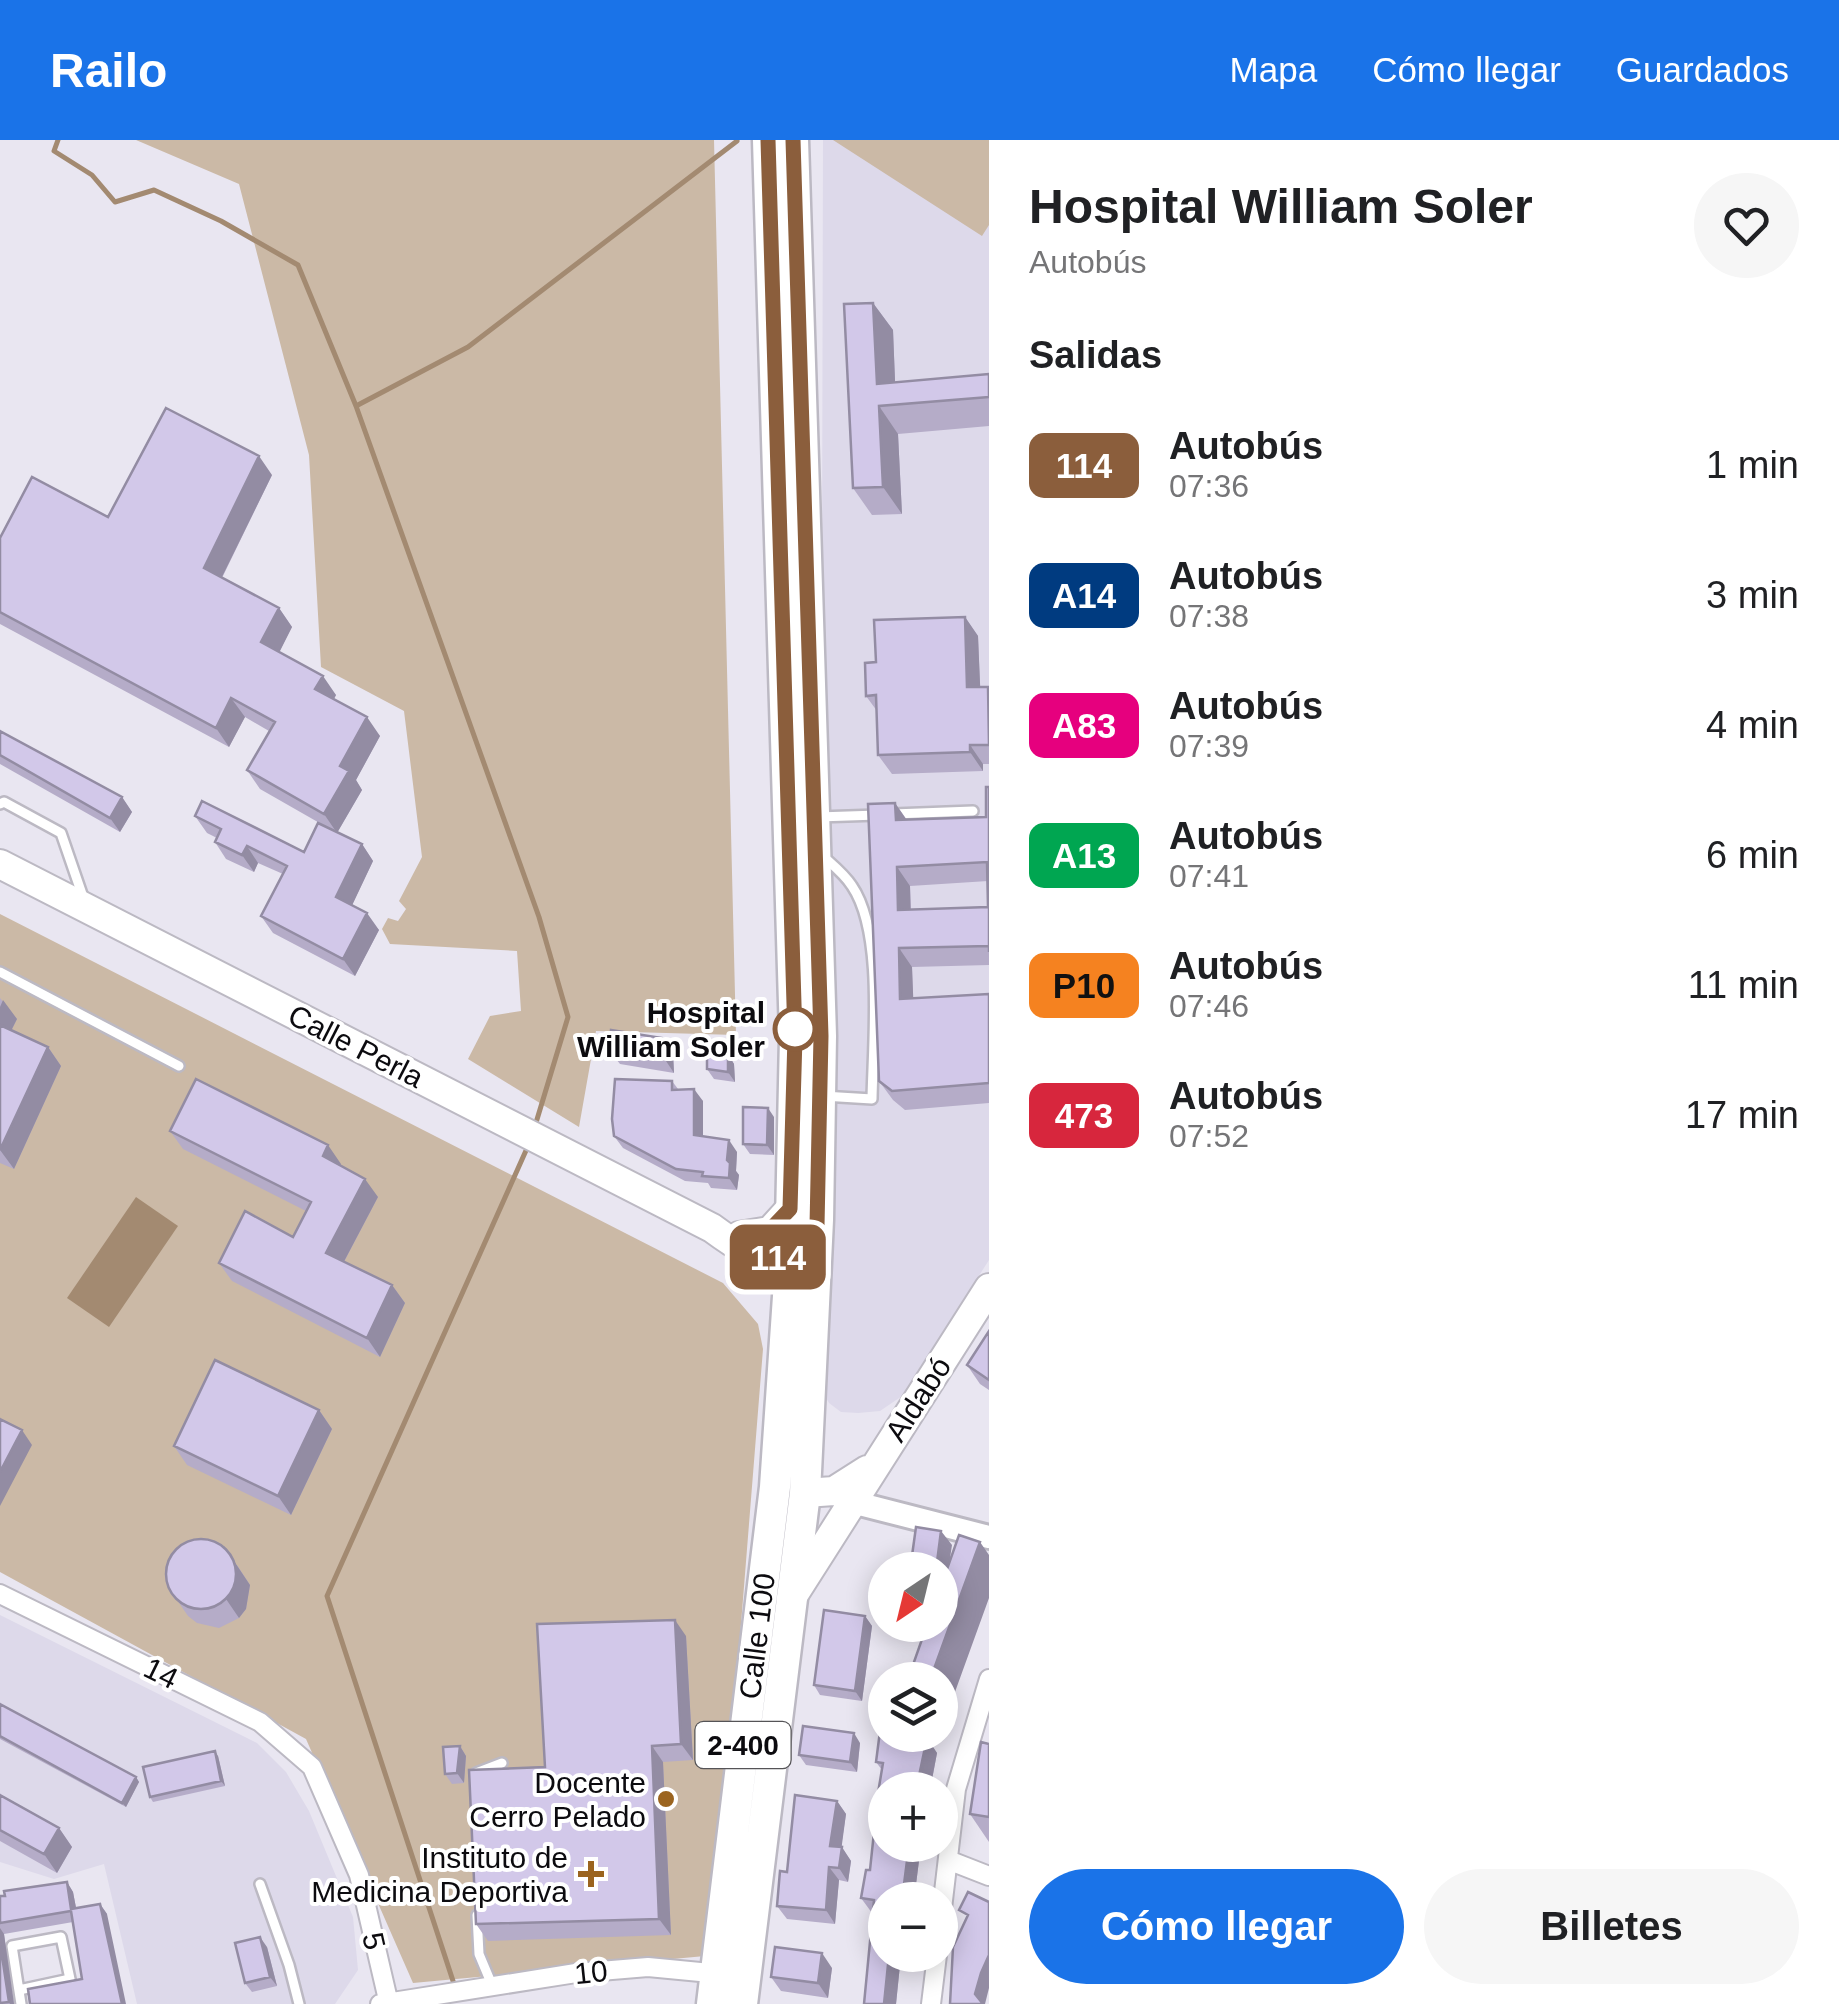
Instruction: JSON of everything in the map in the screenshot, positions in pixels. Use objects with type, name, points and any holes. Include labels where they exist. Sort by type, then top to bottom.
[{"type":"highway","name":"2-400","points":[[768,140],[795,1037],[790,1209],[803,1270]]},
{"type":"highway","name":"2-400","points":[[793,140],[816,817],[820,1096],[803,1270]]},
{"type":"highway","name":"Calle 100","points":[[712,2004],[734,1984],[790,1600],[787,1317],[803,1270]]},
{"type":"highway","name":"Calle 100","points":[[734,1984],[790,1490],[810,1445],[803,1270]]},
{"type":"main road","name":"Calle Perla","points":[[0,864],[728,1236],[774,1264],[803,1270]]},
{"type":"main road","points":[[728,1236],[770,1230],[790,1209]]},
{"type":"main road","points":[[728,1236],[770,1284],[787,1317]]},
{"type":"main road","name":"Aldabó","points":[[790,1600],[871,1467],[989,1288]]},
{"type":"main road","points":[[810,1445],[818,1462],[832,1471],[847,1476],[871,1467]]},
{"type":"main road","points":[[790,1490],[834,1492],[871,1467]]},
{"type":"main road","points":[[790,1490],[852,1502]]},
{"type":"street","points":[[871,1467],[885,1499],[900,1514]]},
{"type":"street","points":[[852,1502],[989,1537]]},
{"type":"street","name":"14","points":[[0,1594],[260,1722],[312,1767]]},
{"type":"street","points":[[958,1783],[985,1706],[989,1679]]},
{"type":"street","name":"5","points":[[312,1767],[359,1876],[386,2003]]},
{"type":"street","points":[[953,1862],[989,1876]]},
{"type":"street","name":"10","points":[[386,2003],[492,1985],[648,1967],[734,1984]]},
{"type":"street","points":[[931,2004],[935,1972]]},
{"type":"lane","points":[[0,804],[4,802],[61,833],[87,909]]},
{"type":"lane","points":[[816,817],[973,811]]},
{"type":"lane","points":[[816,849],[852,886],[868,921],[874,990],[872,1099],[820,1096]]},
{"type":"lane","points":[[0,972],[178,1066]]},
{"type":"lane","points":[[472,1774],[502,1763]]},
{"type":"lane","points":[[260,1884],[299,2004]]},
{"type":"lane","points":[[477,1894],[479,1954],[492,1985]]},
{"type":"lane","points":[[19,1990],[70,1979],[61,1937],[12,1946],[19,1990],[22,2004]]},
{"type":"shaded area","points":[[136,140],[714,140],[736,1035],[596,1031],[579,1127],[468,1059],[490,1016],[521,1011],[517,951],[390,944],[382,929],[388,918],[398,921],[406,909],[399,901],[422,857],[404,711],[321,667],[309,455],[239,184]]},
{"type":"shaded area","points":[[823,140],[989,140],[989,1260],[902,1396],[880,1411],[858,1413],[841,1412],[829,1403],[819,1385],[826,759],[822,575]]},
{"type":"shaded area","points":[[833,140],[989,140],[989,225],[982,236]]},
{"type":"shaded area","points":[[0,914],[723,1283],[758,1324],[763,1349],[729,1774],[705,1956],[413,1983],[306,1739],[0,1572]]},
{"type":"shaded area","points":[[136,1197],[178,1226],[109,1327],[67,1298]]},
{"type":"shaded area","points":[[0,1615],[257,1743],[286,1772],[309,1811],[353,1917],[358,1970],[335,2004],[137,2004],[104,1864],[54,1879],[0,1862]]},
{"type":"building","points":[[873,303],[877,384],[989,374],[989,397],[879,406],[883,487],[853,488],[844,304]]},
{"type":"building","points":[[166,408],[259,456],[204,568],[279,608],[261,642],[323,676],[315,689],[367,717],[340,766],[349,771],[324,814],[247,770],[275,722],[231,698],[216,728],[0,612],[0,538],[32,477],[108,517]]},
{"type":"building","points":[[965,617],[967,687],[988,687],[989,745],[970,745],[970,752],[878,755],[876,695],[866,696],[865,663],[876,662],[874,620]]},
{"type":"building","points":[[0,731],[122,797],[110,818],[0,755]]},
{"type":"building","points":[[989,787],[989,946],[899,948],[900,999],[989,994],[989,1083],[892,1091],[879,1081],[868,804],[895,803],[896,820],[986,817]],"holes":[[[987,862],[988,907],[898,910],[897,867]]]},
{"type":"building","points":[[202,801],[304,852],[318,823],[362,844],[336,897],[367,913],[343,959],[261,916],[287,866],[247,846],[242,855],[215,842],[221,829],[195,816]]},
{"type":"building","points":[[0,1025],[48,1047],[0,1150]]},
{"type":"building","points":[[611,1030],[662,1038],[664,1058],[609,1050]]},
{"type":"building","points":[[707,1054],[728,1054],[728,1072],[707,1069]]},
{"type":"building","points":[[196,1079],[328,1145],[323,1156],[365,1179],[326,1253],[392,1285],[367,1338],[219,1263],[245,1211],[293,1237],[311,1202],[170,1131]]},
{"type":"building","points":[[615,1079],[672,1081],[672,1090],[694,1089],[694,1135],[729,1140],[729,1178],[676,1169],[614,1136]]},
{"type":"building","points":[[743,1107],[768,1108],[767,1145],[743,1144]]},
{"type":"building","points":[[989,1331],[989,1380],[967,1365]]},
{"type":"building","points":[[215,1360],[319,1410],[278,1496],[174,1446]]},
{"type":"building","points":[[0,1419],[22,1430],[0,1472]]},
{"type":"building","points":[[916,1527],[941,1531],[938,1552],[913,1552]]},
{"type":"building","points":[[959,1535],[980,1542],[958,1603],[958,1552],[953,1552]]},
{"type":"building","points":[[201,1539],[225,1550],[236,1574],[225,1598],[201,1609],[177,1598],[166,1574],[177,1550]]},
{"type":"building","points":[[824,1610],[865,1616],[855,1691],[814,1685]]},
{"type":"building","points":[[675,1620],[681,1744],[652,1746],[659,1919],[476,1924],[469,1770],[545,1767],[537,1624]]},
{"type":"building","points":[[921,1642],[944,1642],[937,1662],[914,1662]]},
{"type":"building","points":[[0,1704],[136,1777],[122,1803],[0,1736]]},
{"type":"building","points":[[803,1726],[854,1733],[850,1762],[799,1755]]},
{"type":"building","points":[[981,1742],[989,1744],[989,1817],[970,1814]]},
{"type":"building","points":[[460,1746],[457,1773],[445,1774],[443,1747]]},
{"type":"building","points":[[215,1751],[221,1781],[150,1797],[143,1767]]},
{"type":"building","points":[[877,1752],[924,1752],[920,1772],[882,1772],[883,1763],[876,1762]]},
{"type":"building","points":[[0,1795],[59,1828],[44,1854],[0,1830]]},
{"type":"building","points":[[795,1795],[837,1801],[830,1846],[842,1847],[839,1868],[829,1867],[826,1910],[777,1906],[780,1871],[787,1872]]},
{"type":"building","points":[[871,1862],[907,1862],[904,1882],[868,1882],[868,1899],[861,1898],[866,1870],[870,1870]]},
{"type":"building","points":[[67,1882],[71,1909],[100,1904],[122,2004],[30,2004],[28,1989],[82,1979],[71,1911],[0,1923],[0,1896],[5,1896],[4,1891]]},
{"type":"building","points":[[968,1892],[989,1902],[989,1955],[975,1994],[983,2004],[950,2004],[952,1972],[958,1972],[958,1936],[968,1915],[959,1910]]},
{"type":"building","points":[[260,1937],[270,1977],[245,1983],[235,1943]]},
{"type":"building","points":[[0,1943],[9,2002],[0,2003]]},
{"type":"building","points":[[775,1947],[822,1953],[818,1983],[771,1977]]},
{"type":"building","points":[[868,1962],[868,1972],[887,1972],[884,2004],[864,2004]]},
{"type":"waterway","points":[[58,140],[54,151],[92,175],[115,202],[154,190],[221,221],[298,265],[356,406],[539,917],[568,1017],[535,1126]]},
{"type":"waterway","points":[[356,406],[468,347],[737,141]]},
{"type":"waterway","points":[[455,1987],[327,1596],[528,1146]]},
{"type":"bus line","name":"114","points":[[768,140],[795,1037],[790,1209],[770,1230],[738,1236],[790,1266],[816,1273],[821,1036],[793,140]]},
{"type":"place","name":"Hospital William Soler","points":[[795,1029]]},
{"type":"place","name":"Docente Cerro Pelado","points":[[666,1799]]},
{"type":"place","name":"Instituto de Medicina Deportiva","points":[[591,1874]]}]
